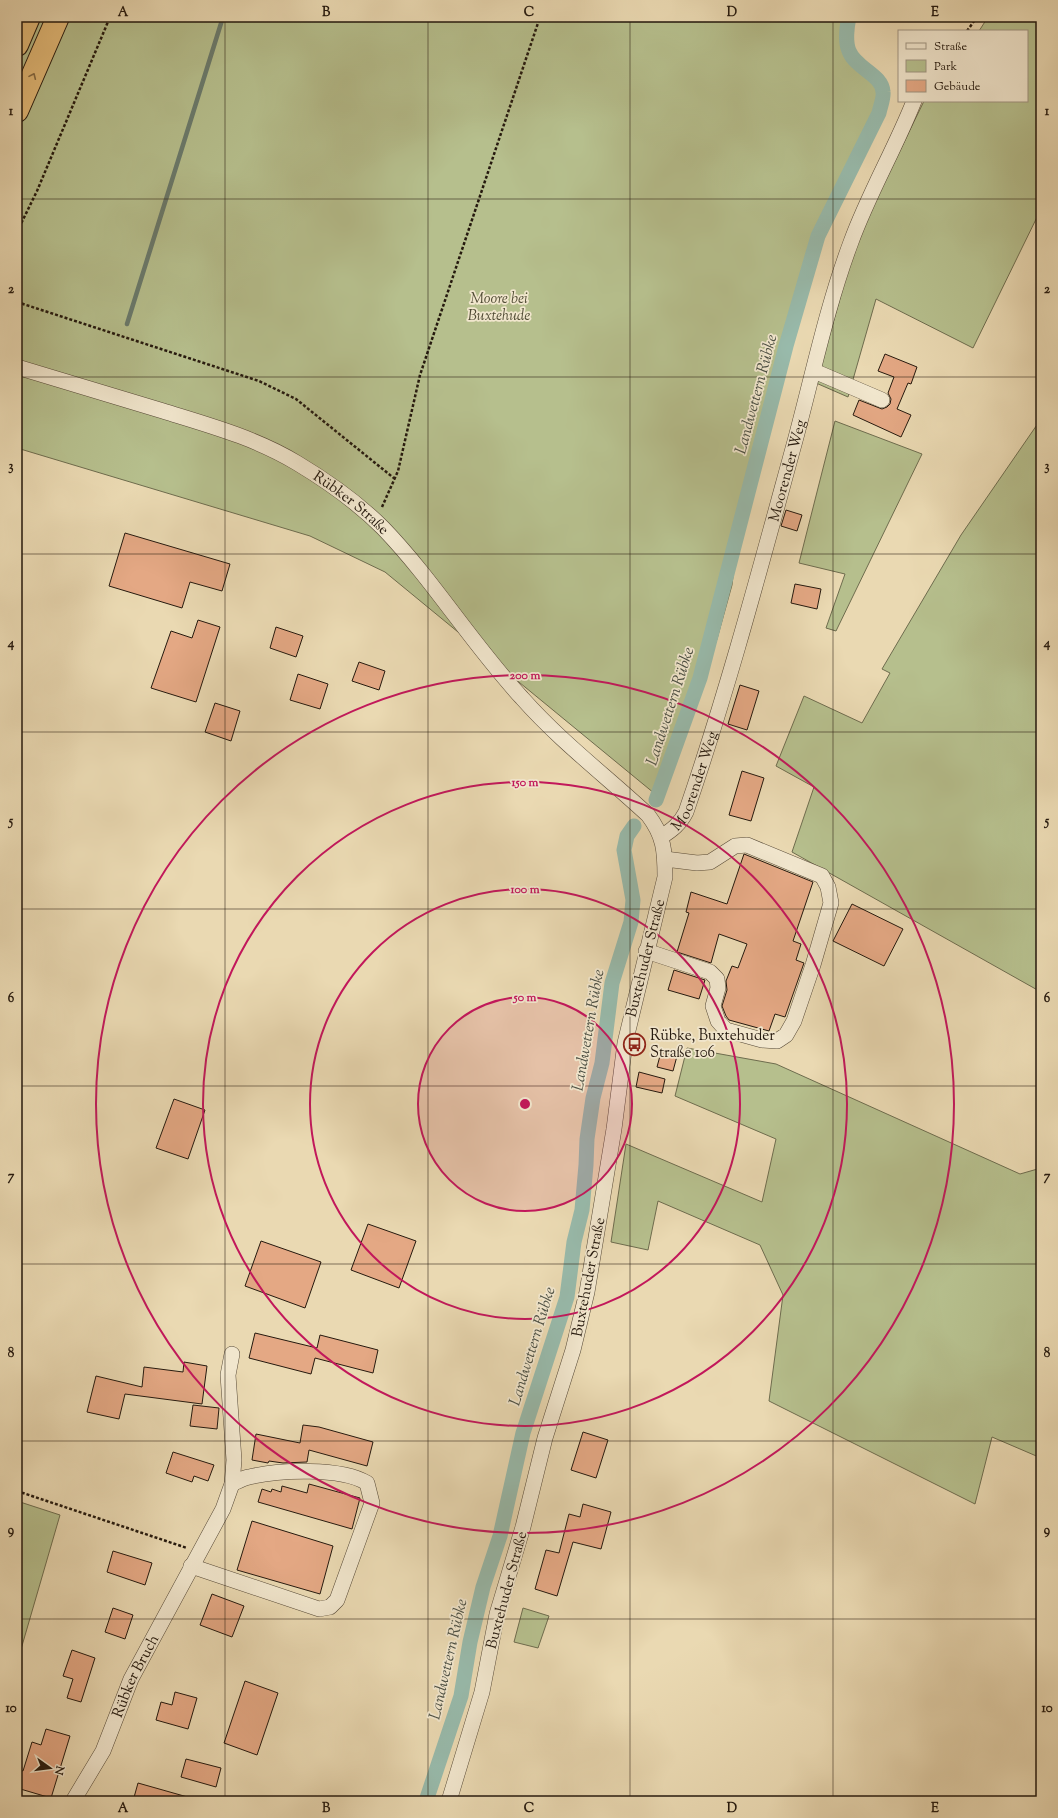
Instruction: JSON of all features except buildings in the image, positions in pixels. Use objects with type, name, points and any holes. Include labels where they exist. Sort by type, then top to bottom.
[{"type":"highway","points":[[17,45],[29,17]]},
{"type":"highway","points":[[17,111],[58,17]]},
{"type":"street","name":"Moorender Weg","points":[[661,837],[677,826],[686,812],[707,751],[776,513],[836,285],[851,241],[900,136],[914,102]]},
{"type":"street","name":"Rübker Straße","points":[[17,367],[214,427],[266,447],[319,476],[373,519],[424,575],[493,665],[522,699],[560,738],[596,770]]},
{"type":"street","points":[[814,371],[882,400]]},
{"type":"street","name":"Buxtehuder Straße","points":[[449,1801],[482,1692],[497,1614],[523,1527],[547,1432],[573,1350],[587,1292],[614,1129],[625,1043],[665,877],[665,859],[661,837],[656,826],[648,816],[596,770]]},
{"type":"street","points":[[646,951],[710,972],[717,978],[718,988],[714,1006],[718,1021],[726,1030],[762,1040],[777,1041],[786,1035],[794,1021],[813,965],[831,903],[828,887],[822,876],[747,845],[735,846],[710,862],[697,863],[665,859]]},
{"type":"street","name":"Rübker Bruch","points":[[73,1801],[103,1752],[131,1679],[222,1509],[232,1484],[234,1460],[228,1375],[232,1354]]},
{"type":"street","points":[[191,1566],[319,1609],[330,1607],[337,1600],[372,1503],[367,1483],[358,1478],[321,1472],[288,1472],[248,1477],[232,1484]]},
{"type":"path","points":[[17,232],[37,191],[110,17]]},
{"type":"path","points":[[373,519],[383,505],[395,479],[420,375],[540,17]]},
{"type":"path","points":[[968,30],[977,17]]},
{"type":"path","points":[[17,302],[259,381],[296,399],[395,479]]},
{"type":"path","points":[[17,1491],[199,1552]]},
{"type":"green space","name":"Moore bei Buxtehude","points":[[17,17],[853,17],[848,44],[858,65],[884,82],[884,103],[826,221],[794,340],[772,403],[736,550],[732,585],[717,639],[660,798],[385,572],[310,536],[17,448]]},
{"type":"green space","points":[[988,17],[1041,17],[1041,209],[973,348],[876,299],[848,397],[816,383],[856,241],[924,102],[1028,102],[1028,30],[980,30]]},
{"type":"green space","points":[[1041,419],[1041,992],[792,852],[814,787],[776,766],[804,696],[862,723],[890,673],[882,669],[961,535]]},
{"type":"green space","points":[[835,421],[922,454],[836,631],[826,628],[845,574],[799,563]]},
{"type":"green space","points":[[687,1048],[776,1064],[1020,1174],[1041,1168],[1041,1458],[992,1437],[975,1504],[769,1401],[783,1295],[760,1245],[658,1201],[648,1250],[611,1242],[626,1144],[762,1202],[776,1139],[675,1096]]},
{"type":"green space","points":[[17,1501],[60,1515],[17,1663]]},
{"type":"green space","points":[[523,1608],[549,1616],[538,1648],[514,1642]]},
{"type":"waterway","points":[[127,324],[223,17]]},
{"type":"waterway","name":"Landwettern Rübke","points":[[656,800],[700,678],[786,346],[818,236],[879,113],[882,102],[882,86],[874,76],[852,57],[849,51],[847,39],[849,17]]},
{"type":"waterway","name":"Landwettern Rübke","points":[[426,1801],[461,1696],[470,1642],[483,1587],[500,1536],[523,1433],[567,1297],[574,1242],[582,1210],[587,1139],[593,1098],[602,1063],[612,983],[631,922],[633,900],[624,850],[627,836],[634,826]]},
{"type":"place","name":"Rübke, Buxtehuder Straße 106","points":[[635,1044]]}]
